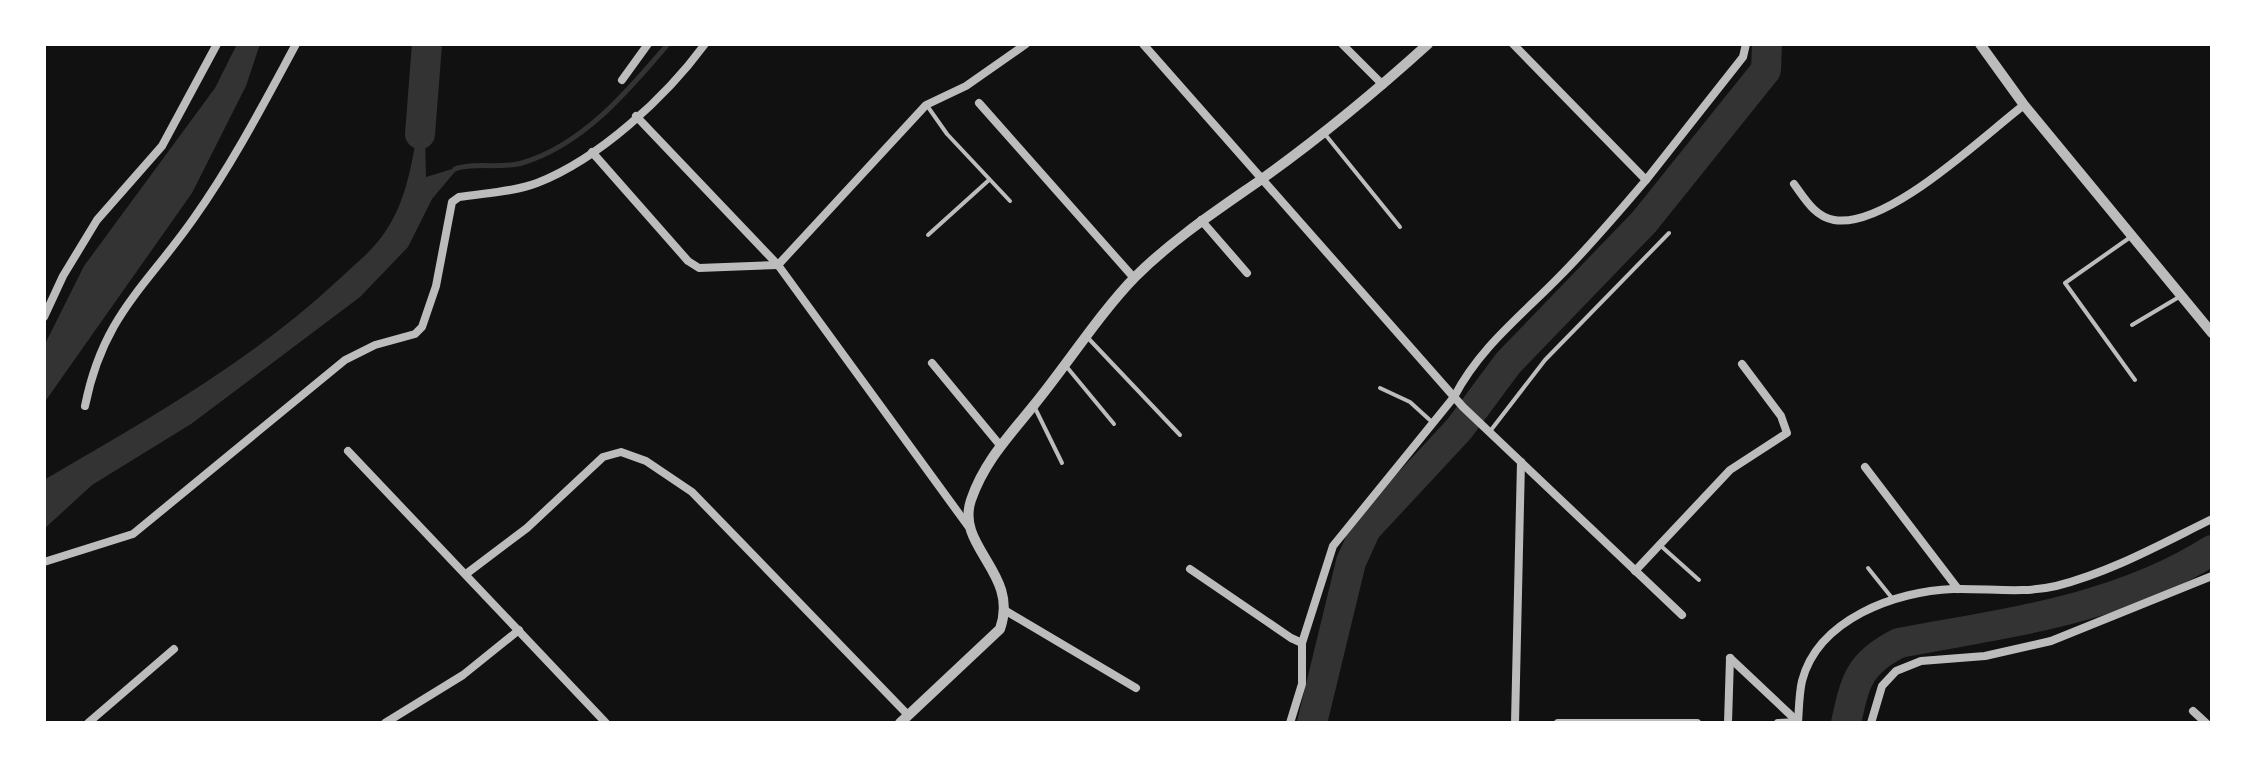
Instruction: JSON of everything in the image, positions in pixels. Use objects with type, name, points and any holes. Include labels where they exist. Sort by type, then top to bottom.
[{"type":"street","points":[[44,317],[63,276],[97,220],[162,146],[217,44]]},
{"type":"street","points":[[85,406],[100,349],[131,297],[193,220],[223,175],[296,44]]},
{"type":"street","points":[[622,80],[648,44]]},
{"type":"street","points":[[44,562],[133,534],[345,360],[375,345],[415,334],[422,327],[436,286],[449,211],[459,197],[536,184],[592,152],[680,78],[705,44]]},
{"type":"street","points":[[592,152],[688,261],[699,268],[778,265],[926,105],[966,86],[1026,44]]},
{"type":"street","points":[[1143,44],[1463,407],[1682,615]]},
{"type":"street","points":[[1342,44],[1383,85]]},
{"type":"street","points":[[968,526],[969,504],[999,444],[1034,406],[1134,278],[1201,220],[1261,180],[1383,85],[1428,44]]},
{"type":"street","points":[[1513,44],[1646,180]]},
{"type":"street","points":[[1290,723],[1302,684],[1302,643],[1333,546],[1454,397],[1467,373],[1504,328],[1581,255],[1646,180],[1743,57],[1746,44]]},
{"type":"street","points":[[1986,46],[2024,105],[2212,333]]},
{"type":"street","points":[[979,103],[1134,278]]},
{"type":"street","points":[[1794,184],[1815,212],[1833,220],[1876,213],[1901,202],[2024,105]]},
{"type":"street","points":[[466,574],[527,528],[603,457],[621,452],[646,461],[692,492],[904,719],[1000,629],[1006,611],[1004,593],[968,526],[778,265],[636,116]]},
{"type":"street","points":[[1201,220],[1247,273]]},
{"type":"street","points":[[932,363],[999,444]]},
{"type":"street","points":[[1635,571],[1730,470],[1787,433],[1781,416],[1742,364]]},
{"type":"street","points":[[348,451],[606,723]]},
{"type":"street","points":[[1515,723],[1521,462]]},
{"type":"street","points":[[1865,467],[1958,589]]},
{"type":"street","points":[[1798,722],[1802,680],[1832,631],[1893,600],[1906,594],[1958,589],[2015,592],[2053,587],[2103,572],[2212,519]]},
{"type":"street","points":[[1190,569],[1302,643]]},
{"type":"street","points":[[1871,723],[1882,686],[1896,671],[1921,661],[1985,656],[2051,641],[2212,576]]},
{"type":"street","points":[[1006,611],[1136,688]]},
{"type":"street","points":[[385,723],[463,675],[519,630]]},
{"type":"street","points":[[88,723],[174,649]]},
{"type":"street","points":[[1728,723],[1730,658],[1798,722]]},
{"type":"street","points":[[2193,711],[2206,723]]},
{"type":"street","points":[[1778,723],[1798,722]]},
{"type":"street","points":[[1558,723],[1697,723]]},
{"type":"lane","points":[[926,105],[947,134],[1010,201]]},
{"type":"lane","points":[[1322,132],[1400,227]]},
{"type":"lane","points":[[928,235],[989,180]]},
{"type":"lane","points":[[1486,429],[1545,360],[1669,233]]},
{"type":"lane","points":[[2134,235],[2065,283],[2135,380]]},
{"type":"lane","points":[[2132,325],[2182,295]]},
{"type":"lane","points":[[1088,338],[1180,435]]},
{"type":"lane","points":[[1064,364],[1114,424]]},
{"type":"lane","points":[[1380,388],[1410,402],[1432,422]]},
{"type":"lane","points":[[1034,406],[1062,463]]},
{"type":"lane","points":[[1660,544],[1699,580]]},
{"type":"lane","points":[[1868,568],[1893,600]]},
{"type":"shaded area","points":[[237,44],[260,44],[246,86],[192,193],[44,403],[44,346],[84,266],[215,88]]},
{"type":"shaded area","points":[[424,94],[426,177],[459,167],[432,199],[408,247],[360,297],[191,424],[92,485],[44,529],[44,480],[158,413],[232,364],[303,311],[376,244],[402,198],[412,164]]},
{"type":"waterway","points":[[420,134],[427,44]]},
{"type":"waterway","points":[[455,169],[522,163],[565,143],[620,98],[668,44]]},
{"type":"waterway","points":[[1312,723],[1351,562],[1366,529],[1459,429],[1508,363],[1644,222],[1766,70],[1767,44]]},
{"type":"waterway","points":[[1846,723],[1861,675],[1875,658],[1899,643],[2020,621],[2100,601],[2176,570],[2212,550]]}]
